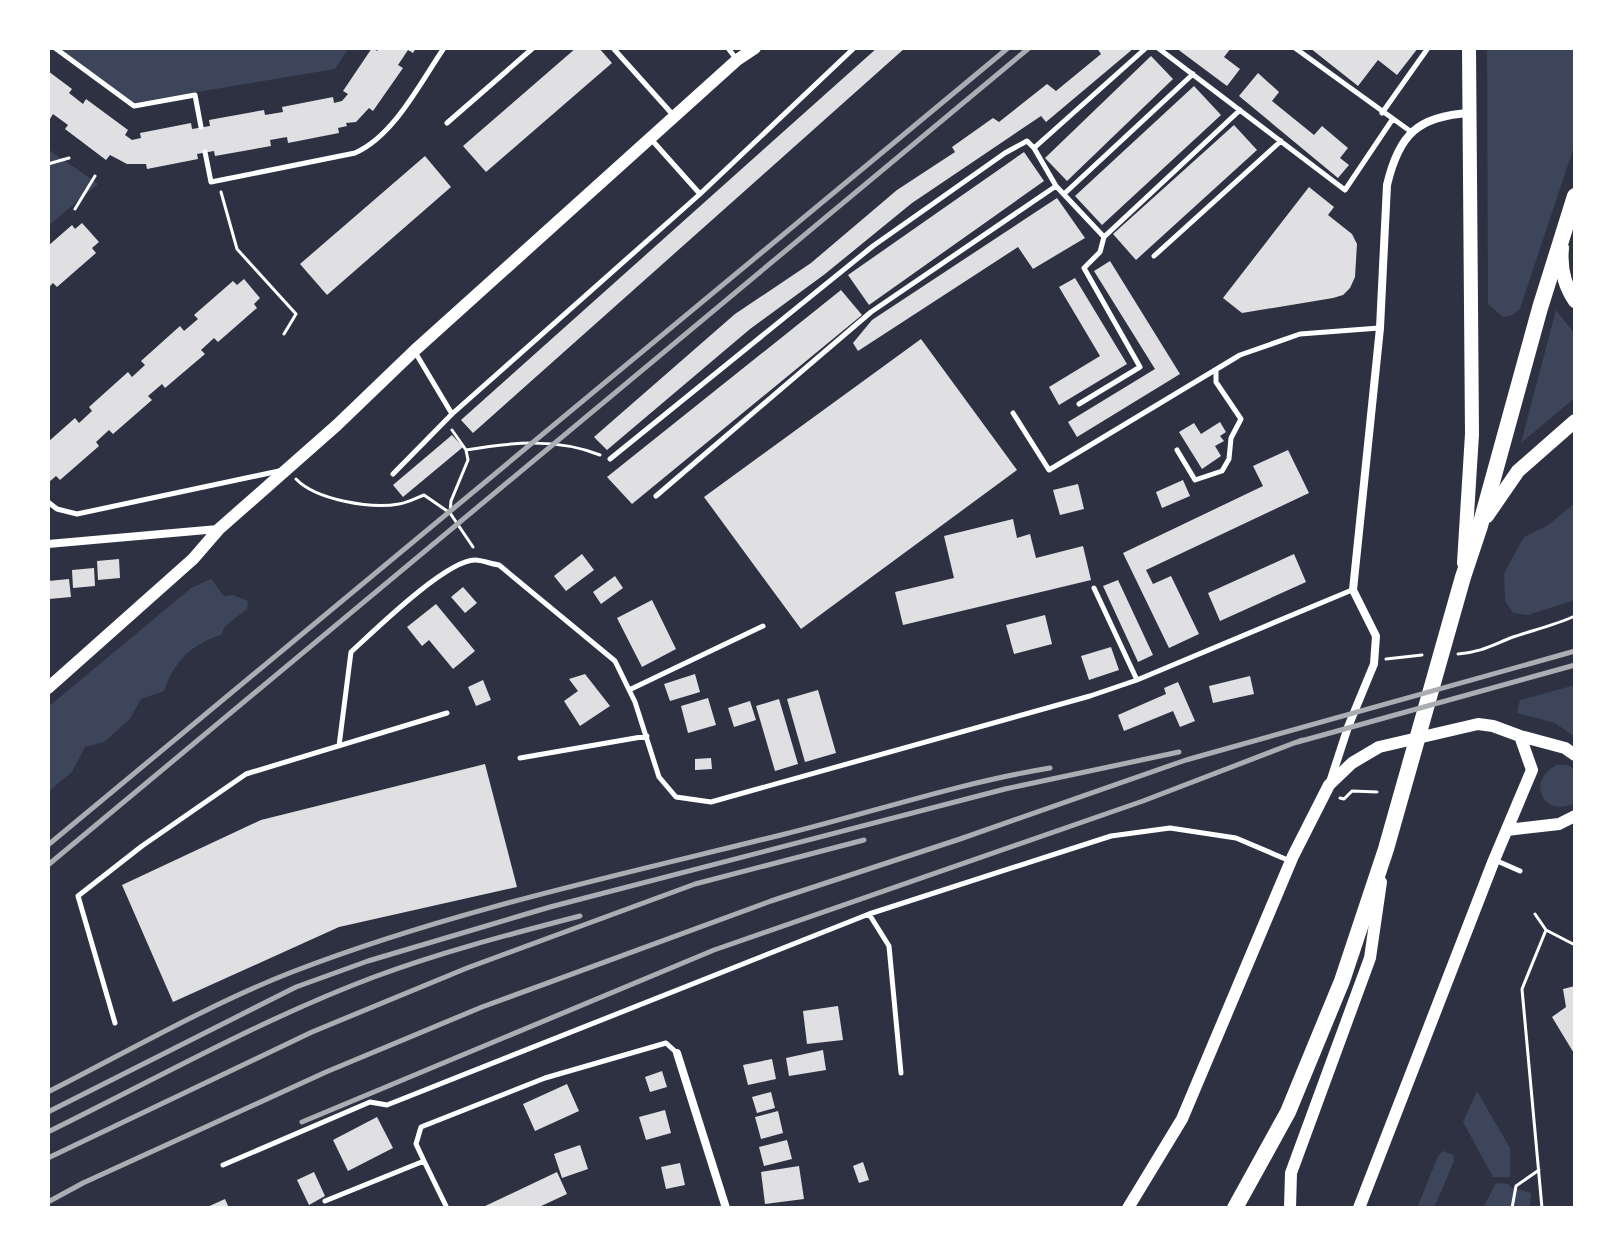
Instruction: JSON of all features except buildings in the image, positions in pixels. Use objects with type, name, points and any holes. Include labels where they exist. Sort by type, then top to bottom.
[{"type":"main road","points":[[1463,577],[1472,434],[1469,48]]},
{"type":"main road","points":[[1235,1208],[1288,1112],[1342,981],[1386,849],[1575,196]]},
{"type":"main road","points":[[1565,226],[1561,269],[1575,301]]},
{"type":"main road","points":[[1480,526],[1518,471],[1575,421]]},
{"type":"street","points":[[48,688],[193,559],[219,529],[337,425],[414,351],[737,60],[755,48]]},
{"type":"street","points":[[1128,1208],[1182,1119],[1291,862],[1329,785],[1348,727],[1374,664],[1376,636],[1353,590],[1380,328],[1387,185],[1392,163],[1410,131],[1431,120],[1470,113]]},
{"type":"street","points":[[48,544],[219,529]]},
{"type":"street","points":[[1329,785],[1352,763],[1379,747],[1478,724],[1565,748],[1575,755]]},
{"type":"street","points":[[1359,1208],[1532,770],[1520,736]]},
{"type":"street","points":[[1507,830],[1559,824],[1575,816]]},
{"type":"street","points":[[1290,1208],[1291,1173],[1370,958],[1386,849]]},
{"type":"street","points":[[677,1053],[726,1208]]},
{"type":"lane","points":[[55,48],[134,106],[195,95],[201,127]]},
{"type":"lane","points":[[205,152],[211,182],[368,148],[386,133],[444,48]]},
{"type":"lane","points":[[447,123],[533,48]]},
{"type":"lane","points":[[613,48],[675,117]]},
{"type":"lane","points":[[728,48],[737,60]]},
{"type":"lane","points":[[393,474],[452,414],[700,194],[854,48]]},
{"type":"lane","points":[[1034,148],[1146,48]]},
{"type":"lane","points":[[1158,48],[1345,190],[1392,120]]},
{"type":"lane","points":[[1167,54],[1172,48]]},
{"type":"lane","points":[[1295,48],[1410,131]]},
{"type":"lane","points":[[1382,113],[1428,48]]},
{"type":"lane","points":[[1064,194],[1193,74]]},
{"type":"lane","points":[[1079,404],[1140,367],[1084,268],[1100,252],[1104,237],[1240,110]]},
{"type":"lane","points":[[650,138],[700,194]]},
{"type":"lane","points":[[610,459],[873,246],[1005,153],[1027,141],[1056,186],[1104,237]]},
{"type":"lane","points":[[1154,256],[1281,141]]},
{"type":"lane","points":[[656,496],[871,312],[1056,186]]},
{"type":"lane","points":[[1013,413],[1049,470],[1240,355],[1300,334],[1380,328]]},
{"type":"lane","points":[[414,351],[452,414]]},
{"type":"lane","points":[[1177,450],[1195,480],[1222,471],[1229,459],[1231,438],[1241,419],[1216,382],[1216,369]]},
{"type":"lane","points":[[48,502],[57,509],[77,514],[286,470]]},
{"type":"lane","points":[[339,746],[351,652],[393,614],[460,564],[475,560],[499,565],[615,661],[647,736],[659,777],[676,797],[711,802],[1090,696],[1137,680],[1353,590]]},
{"type":"lane","points":[[1094,588],[1137,680]]},
{"type":"lane","points":[[629,690],[763,626]]},
{"type":"lane","points":[[115,1023],[78,896],[142,846],[246,774],[447,713]]},
{"type":"lane","points":[[520,758],[647,736]]},
{"type":"lane","points":[[223,1165],[370,1102],[387,1105],[869,914],[1111,836],[1170,828],[1236,838],[1291,862]]},
{"type":"lane","points":[[1494,860],[1520,871]]},
{"type":"lane","points":[[869,914],[889,946],[901,1073]]},
{"type":"lane","points":[[447,1208],[416,1144],[421,1127],[545,1078],[666,1043],[677,1053]]},
{"type":"lane","points":[[325,1201],[424,1161]]},
{"type":"path","points":[[48,164],[69,158]]},
{"type":"path","points":[[75,209],[95,176]]},
{"type":"path","points":[[219,181],[237,249],[296,314],[284,334]]},
{"type":"path","points":[[450,513],[451,501],[468,460],[466,450],[452,429],[452,414]]},
{"type":"path","points":[[466,450],[536,442],[580,447],[610,459]]},
{"type":"path","points":[[286,470],[302,486],[348,504],[399,504],[424,495],[450,513],[474,548]]},
{"type":"path","points":[[1450,654],[1480,652],[1512,637],[1575,616]]},
{"type":"path","points":[[1374,664],[1389,657],[1435,655]]},
{"type":"path","points":[[1344,799],[1352,791],[1377,792]]},
{"type":"path","points":[[1535,914],[1546,930],[1575,945]]},
{"type":"path","points":[[1542,1208],[1522,989],[1546,930]]},
{"type":"path","points":[[1512,1208],[1516,1186],[1539,1170]]},
{"type":"shaded area","points":[[59,48],[349,48],[335,69],[132,103]]},
{"type":"shaded area","points":[[1487,48],[1575,48],[1575,144],[1520,309],[1503,317],[1488,304]]},
{"type":"shaded area","points":[[48,149],[98,184],[48,226]]},
{"type":"shaded area","points":[[1556,310],[1575,334],[1575,398],[1521,443]]},
{"type":"shaded area","points":[[1575,503],[1575,600],[1528,615],[1513,613],[1505,601],[1504,573],[1524,537],[1548,525]]},
{"type":"shaded area","points":[[211,579],[224,596],[233,595],[248,601],[247,609],[225,626],[221,635],[192,649],[173,671],[164,691],[141,699],[130,719],[104,742],[85,747],[72,772],[48,792],[48,707],[191,588]]},
{"type":"shaded area","points":[[1575,685],[1575,737],[1555,723],[1517,713],[1520,700]]},
{"type":"shaded area","points":[[1557,765],[1568,765],[1575,770],[1575,803],[1564,807],[1547,802],[1540,788],[1547,772]]},
{"type":"shaded area","points":[[1477,1091],[1510,1148],[1510,1177],[1493,1177],[1463,1122]]},
{"type":"shaded area","points":[[1443,1151],[1453,1155],[1454,1161],[1434,1208],[1417,1208],[1438,1156]]},
{"type":"shaded area","points":[[1496,1183],[1509,1184],[1531,1193],[1530,1208],[1483,1208]]},
{"type":"railway","points":[[48,845],[1008,48]]},
{"type":"railway","points":[[48,865],[1029,48]]},
{"type":"railway","points":[[48,1202],[326,1072],[482,1007],[771,901],[1186,760],[1575,651]]},
{"type":"railway","points":[[1294,743],[1575,665]]},
{"type":"railway","points":[[302,1122],[714,950],[1143,801],[1302,740]]},
{"type":"railway","points":[[48,1112],[296,987],[368,961],[550,907],[1005,789],[1179,752]]},
{"type":"railway","points":[[48,1092],[261,985],[411,931],[534,896],[948,790],[1050,768]]},
{"type":"railway","points":[[48,1158],[312,1032],[467,968],[695,884],[864,840]]},
{"type":"railway","points":[[48,1132],[250,1031],[332,994],[425,959],[580,916]]}]
